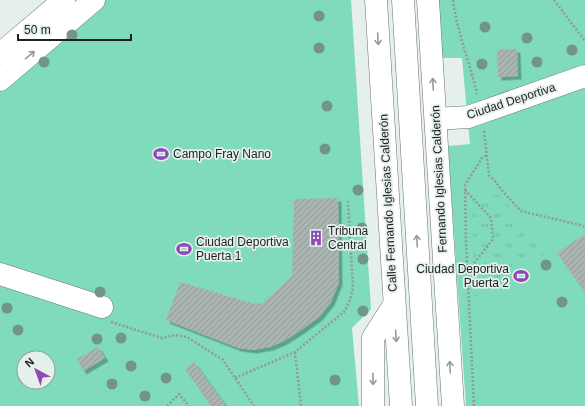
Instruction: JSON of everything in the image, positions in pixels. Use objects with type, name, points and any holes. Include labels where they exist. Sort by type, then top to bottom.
[{"type":"street","name":"Calle Fernando Iglesias Calderón","points":[[376,0],[401,406]]},
{"type":"street","points":[[403,0],[427,406]]},
{"type":"street","name":"Fernando Iglesias Calderón","points":[[428,0],[453,406]]},
{"type":"street","points":[[0,54],[59,8],[86,3]]},
{"type":"street","points":[[0,80],[59,8]]},
{"type":"street","name":"Ciudad Deportiva","points":[[436,119],[468,117],[585,76]]},
{"type":"street","points":[[418,263],[444,263]]},
{"type":"street","points":[[0,274],[106,314]]},
{"type":"street","points":[[374,406],[372,338],[394,304]]},
{"type":"path","points":[[453,0],[454,14],[474,80]]},
{"type":"path","points":[[554,0],[585,41]]},
{"type":"path","points":[[481,112],[489,175],[495,180],[504,193],[521,211],[585,227]]},
{"type":"path","points":[[474,406],[467,271],[465,185],[482,158],[487,155]]},
{"type":"path","points":[[465,190],[491,218],[493,238],[467,271]]},
{"type":"path","points":[[235,378],[295,352],[345,311],[353,288],[348,201]]},
{"type":"path","points":[[106,314],[162,338],[175,335],[187,337],[223,360],[254,406]]},
{"type":"path","points":[[295,352],[301,406]]},
{"type":"path","points":[[167,406],[179,394],[189,406]]},
{"type":"green space","name":"Ciudad Deportiva Puerta 1","points":[[100,0],[351,0],[371,309],[352,328],[359,406],[0,406],[0,88]]},
{"type":"green space","name":"Ciudad Deportiva Puerta 2","points":[[437,0],[585,0],[585,406],[466,406],[448,146],[470,144],[462,58],[442,58]]},
{"type":"green space","points":[[499,194],[550,251],[474,299],[472,200]]},
{"type":"building","points":[[517,49],[518,76],[498,77],[497,50]]},
{"type":"building","name":"Tribuna Central","points":[[338,198],[339,282],[331,302],[319,317],[301,330],[284,341],[270,347],[253,350],[238,348],[166,320],[180,282],[255,304],[263,303],[292,276],[294,199]]},
{"type":"building","points":[[585,234],[585,293],[557,253]]},
{"type":"building","points":[[98,347],[105,358],[83,371],[77,359]]},
{"type":"building","points":[[194,362],[226,406],[211,406],[185,369]]},
{"type":"place","name":"Campo Fray Nano","points":[[161,154]]},
{"type":"place","name":"Tribuna Central","points":[[316,238]]},
{"type":"place","name":"Ciudad Deportiva Puerta 1","points":[[184,249]]},
{"type":"place","name":"Ciudad Deportiva Puerta 2","points":[[521,276]]}]
